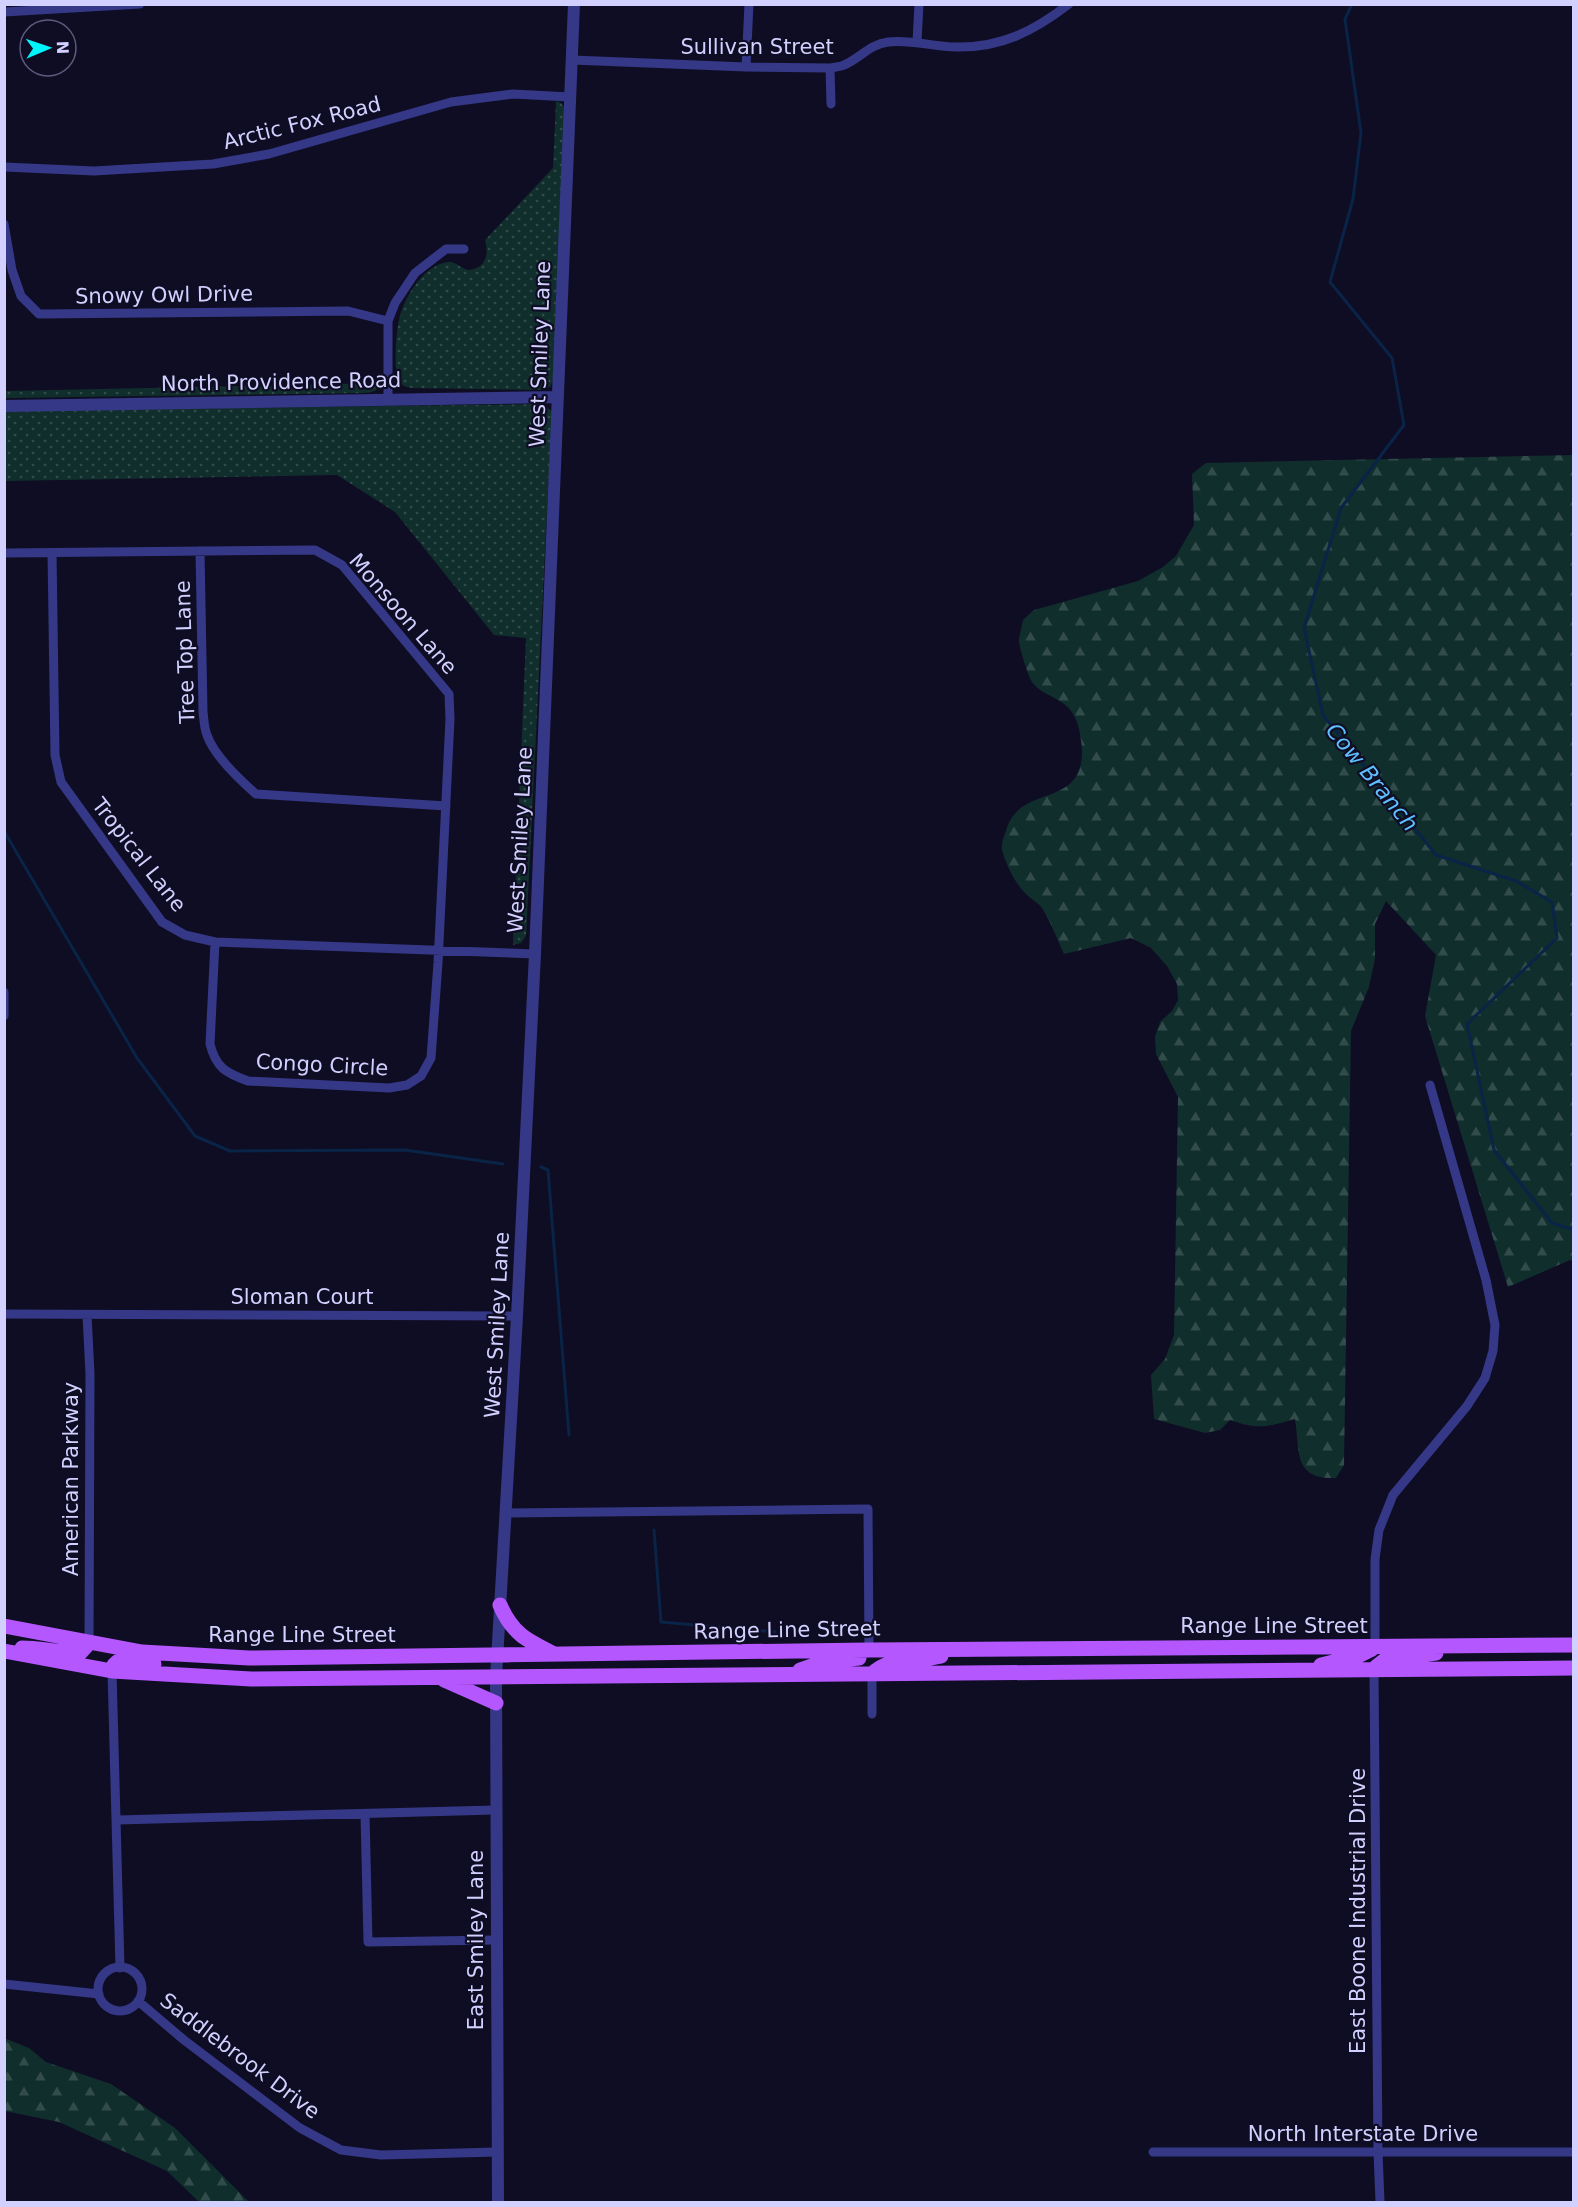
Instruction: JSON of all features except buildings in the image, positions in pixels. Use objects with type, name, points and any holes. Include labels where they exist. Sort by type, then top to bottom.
[{"type":"main road","points":[[500,1605],[513,1629],[528,1641],[555,1654]]},
{"type":"main road","name":"Range Line Street","points":[[4,1626],[142,1652],[249,1658],[869,1650],[1574,1645]]},
{"type":"main road","points":[[4,1649],[44,1648],[74,1653],[81,1652],[89,1643]]},
{"type":"main road","points":[[1304,1670],[1368,1653],[1375,1646]]},
{"type":"main road","points":[[1374,1670],[1385,1660],[1476,1646]]},
{"type":"main road","name":"Range Line Street","points":[[4,1649],[112,1671],[251,1678],[1574,1668]]},
{"type":"main road","points":[[789,1674],[823,1662],[858,1658],[869,1650]]},
{"type":"main road","points":[[872,1674],[889,1662],[922,1660],[964,1650]]},
{"type":"main road","points":[[112,1671],[117,1662],[154,1664],[203,1656]]},
{"type":"main road","points":[[438,1677],[496,1703]]},
{"type":"street","points":[[4,12],[140,4]]},
{"type":"street","name":"West Smiley Lane","points":[[496,1677],[535,954],[574,4]]},
{"type":"street","points":[[746,68],[749,4]]},
{"type":"street","points":[[917,42],[919,4]]},
{"type":"street","name":"Sullivan Street","points":[[572,60],[746,68],[830,68],[844,65],[862,52],[886,42],[917,42],[956,48],[993,44],[1030,32],[1069,4]]},
{"type":"street","points":[[830,68],[831,104]]},
{"type":"street","name":"Arctic Fox Road","points":[[4,167],[94,171],[213,164],[269,154],[451,102],[513,94],[570,98]]},
{"type":"street","name":"Snowy Owl Drive","points":[[4,224],[12,270],[21,296],[39,314],[348,311],[388,321]]},
{"type":"street","points":[[388,400],[388,321],[395,303],[415,273],[446,249],[465,249]]},
{"type":"street","name":"North Providence Road","points":[[4,406],[558,397]]},
{"type":"street","name":"Monsoon Lane","points":[[4,554],[315,550],[342,565],[449,694],[450,719],[439,949]]},
{"type":"street","name":"Tree Top Lane","points":[[200,551],[203,712],[207,736],[239,779],[256,794],[446,807]]},
{"type":"street","name":"Tropical Lane","points":[[52,553],[55,755],[62,782],[162,922],[185,935],[215,942],[535,954]]},
{"type":"street","name":"Congo Circle","points":[[215,942],[210,1044],[213,1056],[229,1074],[248,1081],[389,1088],[407,1085],[421,1076],[431,1058],[439,949]]},
{"type":"street","points":[[4,992],[4,1016]]},
{"type":"street","points":[[1375,1646],[1375,1559],[1379,1530],[1393,1495],[1467,1406],[1485,1378],[1493,1351],[1495,1324],[1486,1280],[1430,1085]]},
{"type":"street","name":"Sloman Court","points":[[4,1314],[517,1316]]},
{"type":"street","name":"American Parkway","points":[[87,1315],[90,1374],[89,1643]]},
{"type":"street","points":[[506,1513],[868,1509],[869,1650]]},
{"type":"street","name":"East Boone Industrial Drive","points":[[1374,1670],[1380,2202]]},
{"type":"street","points":[[112,1671],[111,1706],[117,1820],[120,1968]]},
{"type":"street","points":[[872,1674],[872,1714]]},
{"type":"street","name":"East Smiley Lane","points":[[496,1677],[495,1940],[498,2202]]},
{"type":"street","points":[[117,1820],[495,1810]]},
{"type":"street","points":[[365,1814],[369,1942],[495,1940]]},
{"type":"street","points":[[112,1968],[120,1968],[127,1968],[134,1972],[142,1985],[142,1994],[134,2007],[123,2012],[115,2012],[101,2002],[98,1987],[101,1977],[112,1968]]},
{"type":"street","points":[[4,1984],[99,1994]]},
{"type":"street","name":"Saddlebrook Drive","points":[[138,2001],[184,2040],[300,2128],[341,2150],[381,2155],[497,2152]]},
{"type":"street","name":"North Interstate Drive","points":[[1153,2152],[1574,2152]]},
{"type":"green space","points":[[556,101],[561,103],[565,109],[553,381],[550,387],[540,390],[404,386],[397,376],[396,349],[399,322],[406,300],[424,275],[439,264],[451,262],[469,270],[483,264],[487,251],[485,240],[553,168]]},
{"type":"green space","points":[[382,383],[375,391],[365,393],[4,398],[5,391]]},
{"type":"green space","points":[[542,404],[552,411],[526,936],[521,943],[513,945],[526,638],[494,635],[395,512],[337,475],[5,481],[4,411]]},
{"type":"green space","points":[[1573,455],[1573,1261],[1570,1260],[1508,1287],[1425,1016],[1436,955],[1386,901],[1375,924],[1375,959],[1369,987],[1351,1031],[1344,1465],[1336,1478],[1322,1477],[1305,1469],[1301,1461],[1295,1419],[1262,1426],[1230,1420],[1220,1430],[1205,1433],[1154,1419],[1151,1375],[1165,1359],[1174,1335],[1178,1097],[1156,1054],[1155,1037],[1160,1022],[1172,1011],[1178,1000],[1177,984],[1167,966],[1151,948],[1131,938],[1064,954],[1042,908],[1021,889],[1008,866],[1002,844],[1014,815],[1026,805],[1068,786],[1077,774],[1082,756],[1079,729],[1071,710],[1037,688],[1030,679],[1019,642],[1023,620],[1034,610],[1138,581],[1163,567],[1176,556],[1194,525],[1192,474],[1206,463]]},
{"type":"green space","points":[[4,2038],[29,2048],[46,2062],[111,2084],[175,2128],[249,2202],[199,2202],[167,2171],[59,2122],[5,2111]]},
{"type":"waterway","name":"Cow Branch","points":[[1352,4],[1345,19],[1361,133],[1353,199],[1330,282],[1392,358],[1404,425],[1341,508],[1304,628],[1323,715],[1436,855],[1516,881],[1552,902],[1557,938],[1467,1024],[1494,1150],[1552,1223],[1574,1230]]},
{"type":"waterway","points":[[4,831],[137,1058],[195,1136],[230,1151],[405,1150],[503,1164]]},
{"type":"waterway","points":[[541,1167],[548,1170],[569,1435]]},
{"type":"waterway","points":[[654,1530],[661,1622],[775,1632]]}]
